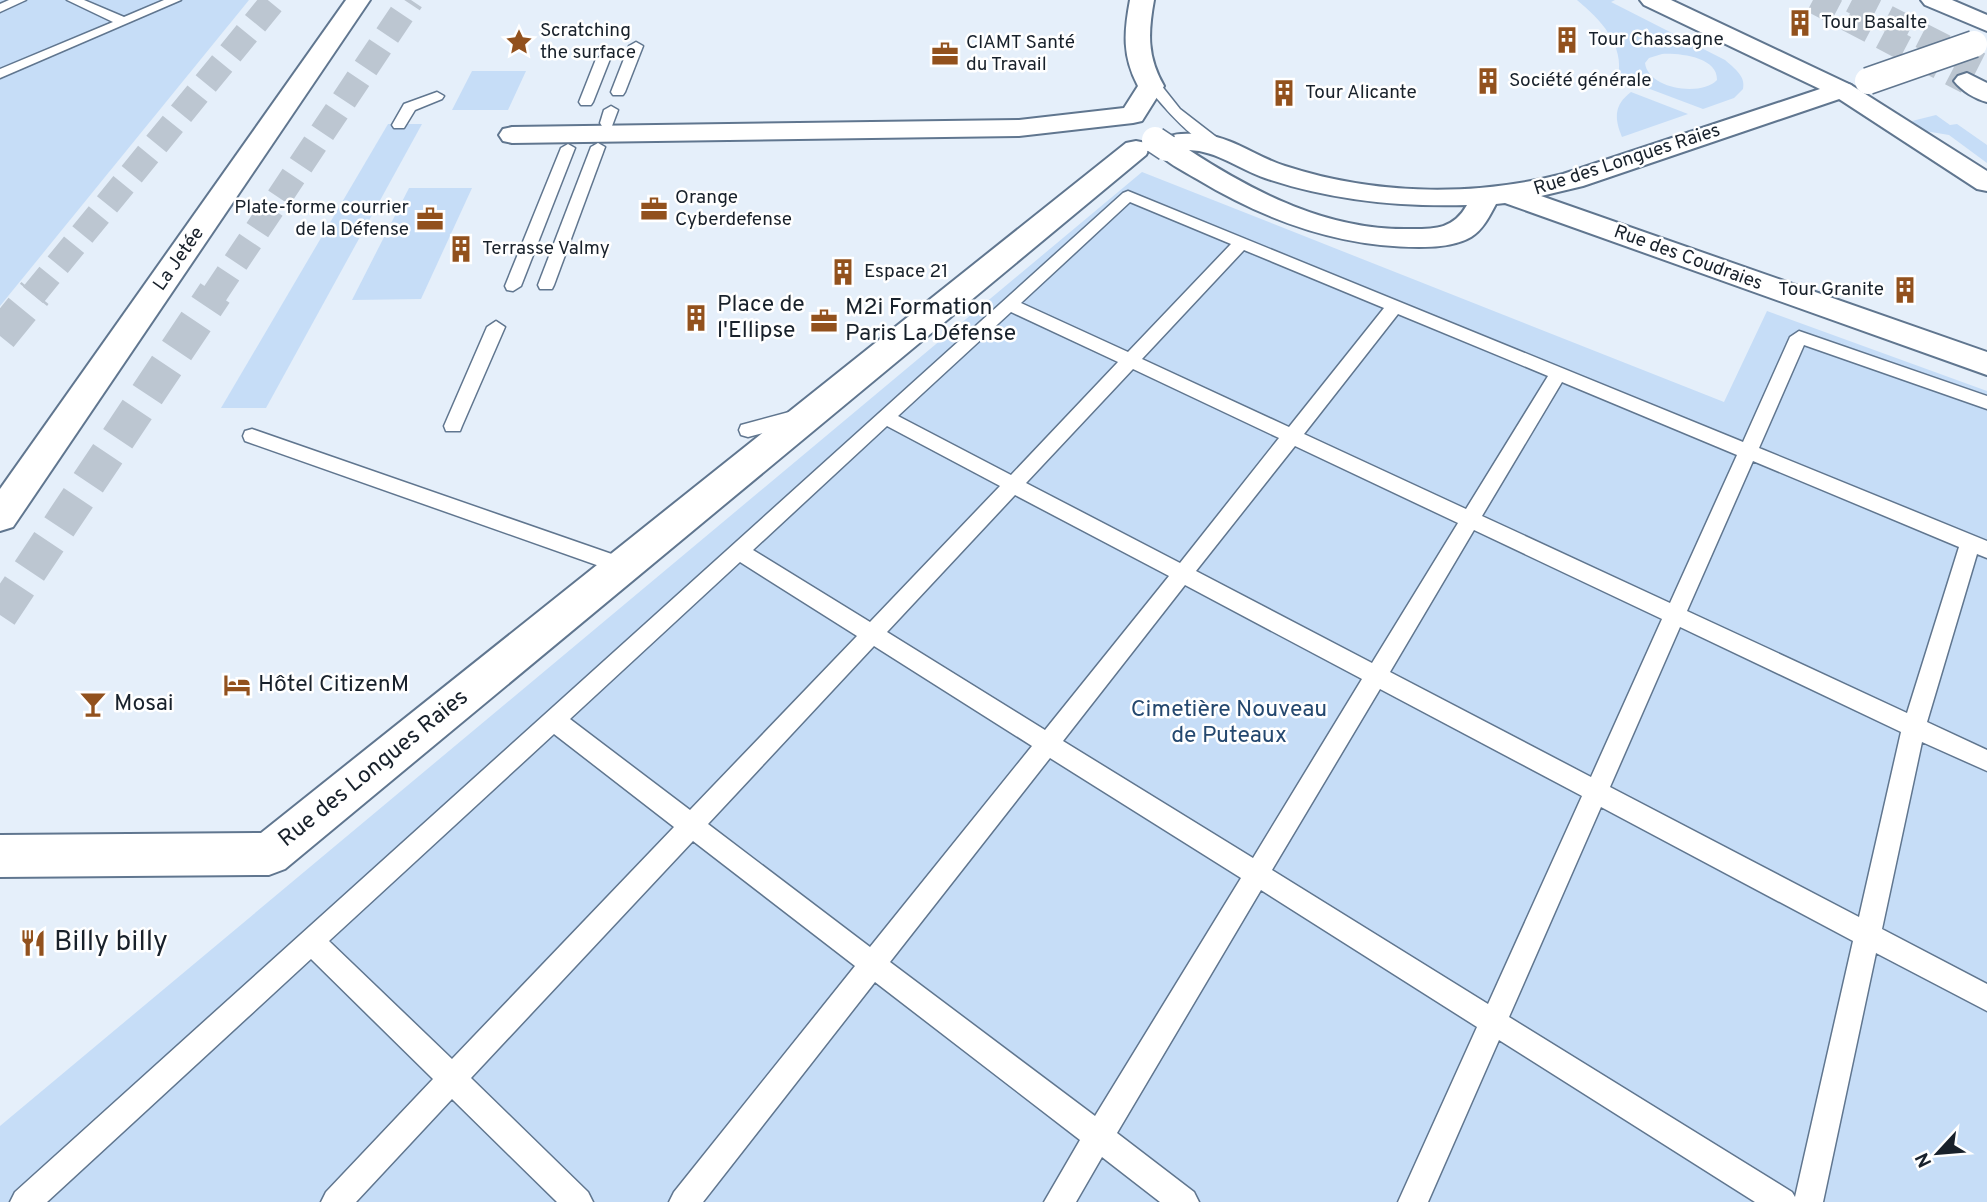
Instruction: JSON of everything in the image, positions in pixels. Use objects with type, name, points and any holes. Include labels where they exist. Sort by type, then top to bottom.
[{"type":"street","name":"La Jetée","points":[[0,517],[358,0]]},
{"type":"street","points":[[1142,0],[1136,33],[1138,64],[1151,86],[1153,139]]},
{"type":"street","points":[[1652,0],[1842,90],[1987,183]]},
{"type":"street","points":[[1933,0],[1983,36]]},
{"type":"street","name":"Rue des Longues Raies","points":[[0,856],[270,854],[810,413],[1153,139],[1219,146],[1290,177],[1350,191],[1423,198],[1497,195],[1573,180],[1868,81],[1983,36]]},
{"type":"street","points":[[512,135],[1019,128],[1153,139],[1247,196],[1309,221],[1394,239],[1453,234],[1462,230],[1497,195]]},
{"type":"street","name":"Rue des Coudraies","points":[[1497,195],[1987,365]]},
{"type":"lane","points":[[0,8],[20,0]]},
{"type":"lane","points":[[73,0],[124,22]]},
{"type":"lane","points":[[0,74],[175,0]]},
{"type":"lane","points":[[618,92],[636,46]]},
{"type":"lane","points":[[586,102],[603,59]]},
{"type":"lane","name":"Rue des Longues Raies","points":[[1152,83],[1175,111],[1219,146]]},
{"type":"lane","points":[[398,125],[409,107],[437,96]]},
{"type":"lane","points":[[546,285],[598,147]]},
{"type":"lane","points":[[513,286],[568,148]]},
{"type":"lane","points":[[25,1202],[1128,196],[1978,547],[1914,727],[1808,1202]]},
{"type":"lane","points":[[336,1202],[1241,243]]},
{"type":"lane","points":[[1009,304],[1987,761]]},
{"type":"lane","points":[[684,1202],[1395,306]]},
{"type":"lane","points":[[453,426],[496,327]]},
{"type":"lane","points":[[1413,1202],[1799,337],[1987,402]]},
{"type":"lane","points":[[1059,1202],[1558,374]]},
{"type":"lane","name":"Rue des Longues Raies","points":[[748,430],[810,413]]},
{"type":"lane","points":[[885,417],[1987,998]]},
{"type":"lane","points":[[252,436],[428,488],[622,566]]},
{"type":"lane","points":[[739,551],[1782,1202]]},
{"type":"lane","points":[[553,720],[1184,1202]]},
{"type":"lane","points":[[311,941],[578,1202]]},
{"type":"green space","points":[[0,0],[249,0],[0,306]]},
{"type":"green space","points":[[1577,0],[1615,0],[1611,2],[1725,60],[1741,76],[1743,89],[1734,98],[1703,109],[1618,77],[1618,54],[1614,44],[1602,24]],"holes":[[[1669,54],[1705,61],[1716,72],[1717,80],[1709,85],[1688,89],[1676,88],[1655,79],[1648,72],[1645,63],[1649,58]]]},
{"type":"green space","points":[[472,71],[526,71],[508,110],[452,110]]},
{"type":"green space","points":[[1631,92],[1688,114],[1622,137],[1617,112],[1621,102]]},
{"type":"green space","points":[[1936,115],[1950,125],[1957,124],[1987,145],[1987,163],[1949,135],[1925,131],[1912,121]]},
{"type":"green space","points":[[388,124],[422,124],[266,408],[221,408]]},
{"type":"green space","name":"Cimetière Nouveau de Puteaux","points":[[1142,172],[1724,402],[1767,311],[1987,391],[1987,1202],[0,1202],[0,1126]]},
{"type":"green space","points":[[409,188],[472,188],[421,299],[352,300]]},
{"type":"tunnel","points":[[33,295],[274,0]]},
{"type":"tunnel","points":[[214,295],[411,0]]},
{"type":"tunnel","points":[[1813,0],[1967,81]]},
{"type":"tunnel","points":[[1852,0],[1987,69]]},
{"type":"tunnel","points":[[0,336],[35,293]]},
{"type":"tunnel","points":[[0,615],[215,293]]},
{"type":"place","name":"Tour Basalte","points":[[1800,23]]},
{"type":"place","name":"Tour Chassagne","points":[[1567,40]]},
{"type":"place","name":"Scratching the surface","points":[[519,42]]},
{"type":"place","name":"CIAMT Santé du Travail","points":[[945,54]]},
{"type":"place","name":"Société générale","points":[[1488,81]]},
{"type":"place","name":"Tour Alicante","points":[[1284,93]]},
{"type":"place","name":"Orange Cyberdefense","points":[[654,209]]},
{"type":"place","name":"Plate-forme courrier de la Défense","points":[[430,219]]},
{"type":"place","name":"Terrasse Valmy","points":[[461,249]]},
{"type":"place","name":"Espace 21","points":[[843,272]]},
{"type":"place","name":"Tour Granite","points":[[1905,290]]},
{"type":"place","name":"Place de l'Ellipse","points":[[696,318]]},
{"type":"place","name":"M2i Formation Paris La Défense","points":[[824,321]]},
{"type":"place","name":"Hôtel CitizenM","points":[[237,685]]},
{"type":"place","name":"Mosai","points":[[93,704]]},
{"type":"place","name":"Billy billy","points":[[33,943]]}]
